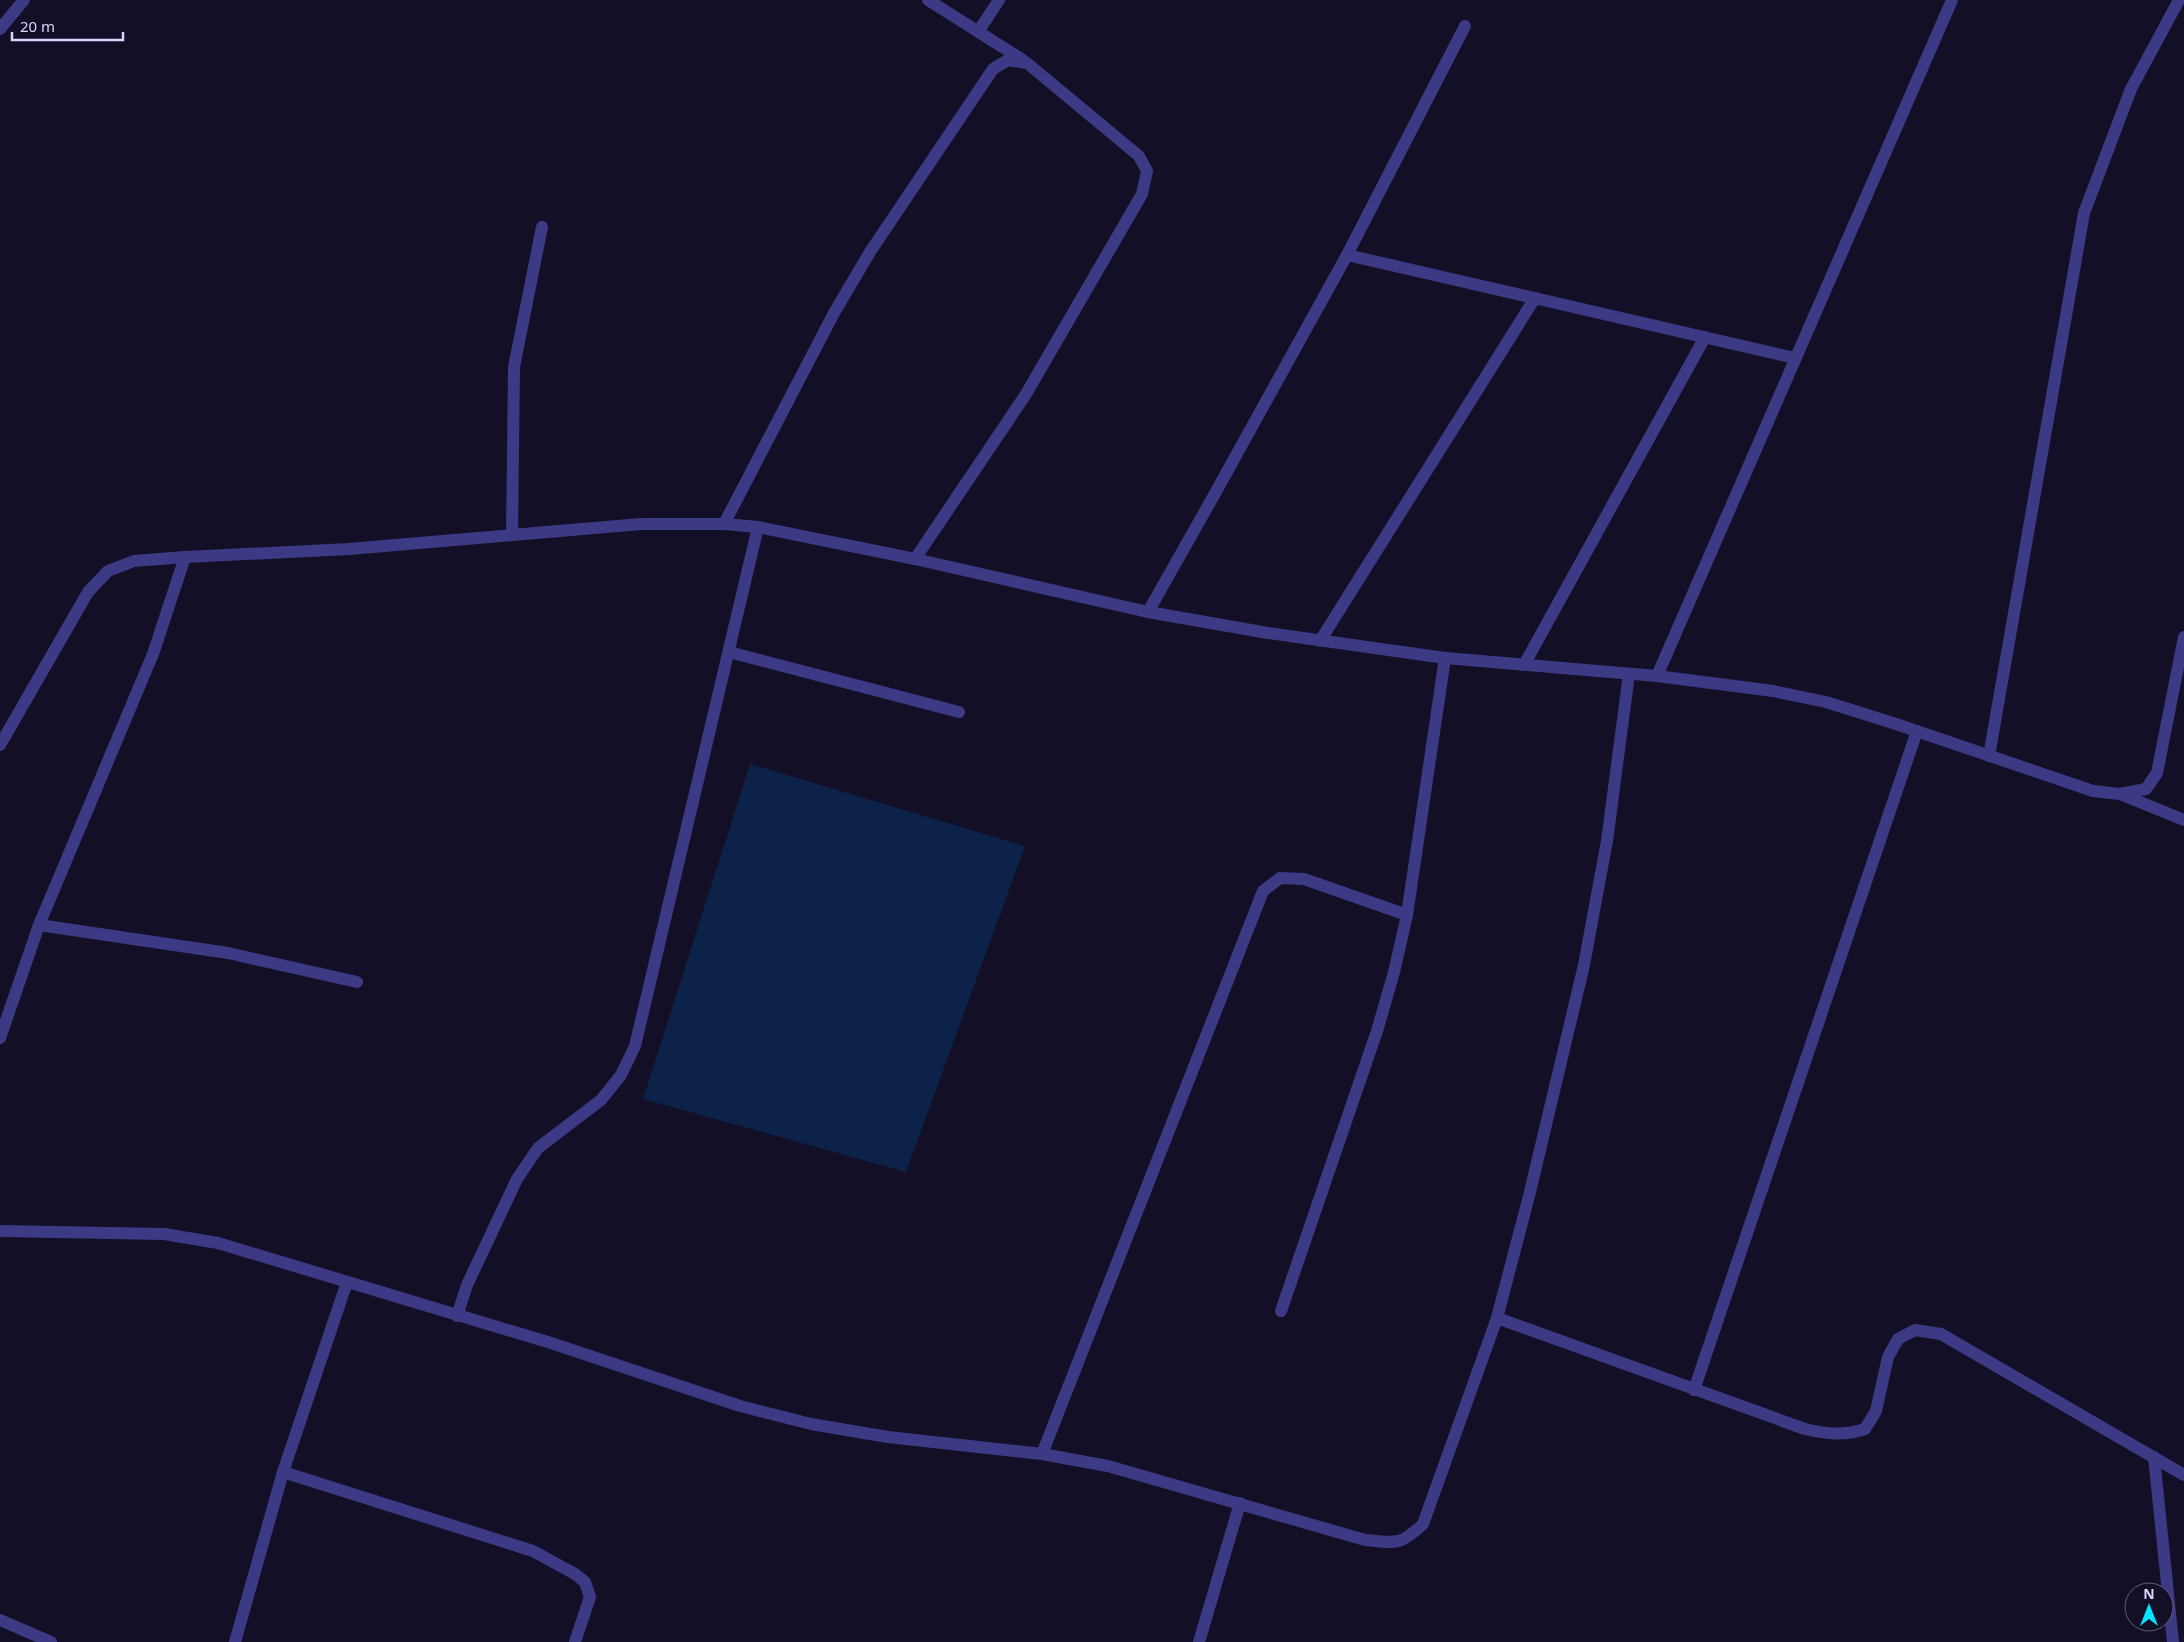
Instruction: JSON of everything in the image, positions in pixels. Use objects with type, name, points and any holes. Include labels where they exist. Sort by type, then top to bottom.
[{"type":"street","points":[[0,29],[24,0]]},
{"type":"street","points":[[915,559],[1026,394],[1142,194],[1147,171],[1139,156],[1027,63],[928,0]]},
{"type":"street","points":[[978,32],[999,0]]},
{"type":"street","points":[[1657,676],[1952,0]]},
{"type":"street","points":[[1989,756],[2084,213],[2131,88],[2179,0]]},
{"type":"street","points":[[1148,612],[1347,255],[1464,26]]},
{"type":"street","points":[[724,524],[834,313],[870,252],[993,69],[1008,60],[1027,63]]},
{"type":"street","points":[[512,535],[514,367],[542,227]]},
{"type":"street","points":[[1347,255],[1795,358]]},
{"type":"street","points":[[1320,641],[1535,298]]},
{"type":"street","points":[[1524,665],[1705,337]]},
{"type":"street","points":[[0,745],[4,725],[88,592],[108,571],[134,561],[349,549],[640,524],[724,524],[758,527],[915,559],[1148,612],[1320,641],[1445,658],[1657,676],[1773,691],[1826,702],[2093,791],[2120,794],[2146,790],[2157,773],[2184,637]]},
{"type":"street","points":[[457,1316],[467,1285],[517,1178],[538,1148],[601,1100],[620,1075],[635,1046],[758,527]]},
{"type":"street","points":[[0,1038],[39,925],[153,654],[185,557]]},
{"type":"street","points":[[729,652],[960,712]]},
{"type":"street","points":[[1281,1311],[1377,1031],[1408,916],[1445,658]]},
{"type":"street","points":[[0,1231],[164,1234],[218,1243],[552,1343],[740,1406],[811,1424],[888,1437],[1042,1454],[1108,1466],[1365,1540],[1392,1542],[1407,1539],[1423,1524],[1497,1318],[1529,1196],[1584,965],[1607,841],[1629,674]]},
{"type":"street","points":[[1694,1390],[1917,731]]},
{"type":"street","points":[[2120,794],[2184,820]]},
{"type":"street","points":[[1042,1454],[1262,891],[1280,878],[1304,879],[1408,916]]},
{"type":"street","points":[[39,925],[228,952],[358,982]]},
{"type":"street","points":[[235,1642],[283,1472],[347,1282]]},
{"type":"street","points":[[1497,1318],[1694,1390],[1805,1429],[1826,1434],[1849,1434],[1865,1429],[1876,1411],[1888,1357],[1898,1339],[1915,1330],[1941,1334],[2184,1475]]},
{"type":"street","points":[[2154,1457],[2173,1642]]},
{"type":"street","points":[[283,1472],[533,1551],[576,1574],[585,1582],[590,1597],[575,1642]]},
{"type":"street","points":[[1199,1642],[1240,1503]]},
{"type":"street","points":[[0,1620],[51,1642]]},
{"type":"water","points":[[750,764],[1025,846],[906,1172],[643,1099]]}]
